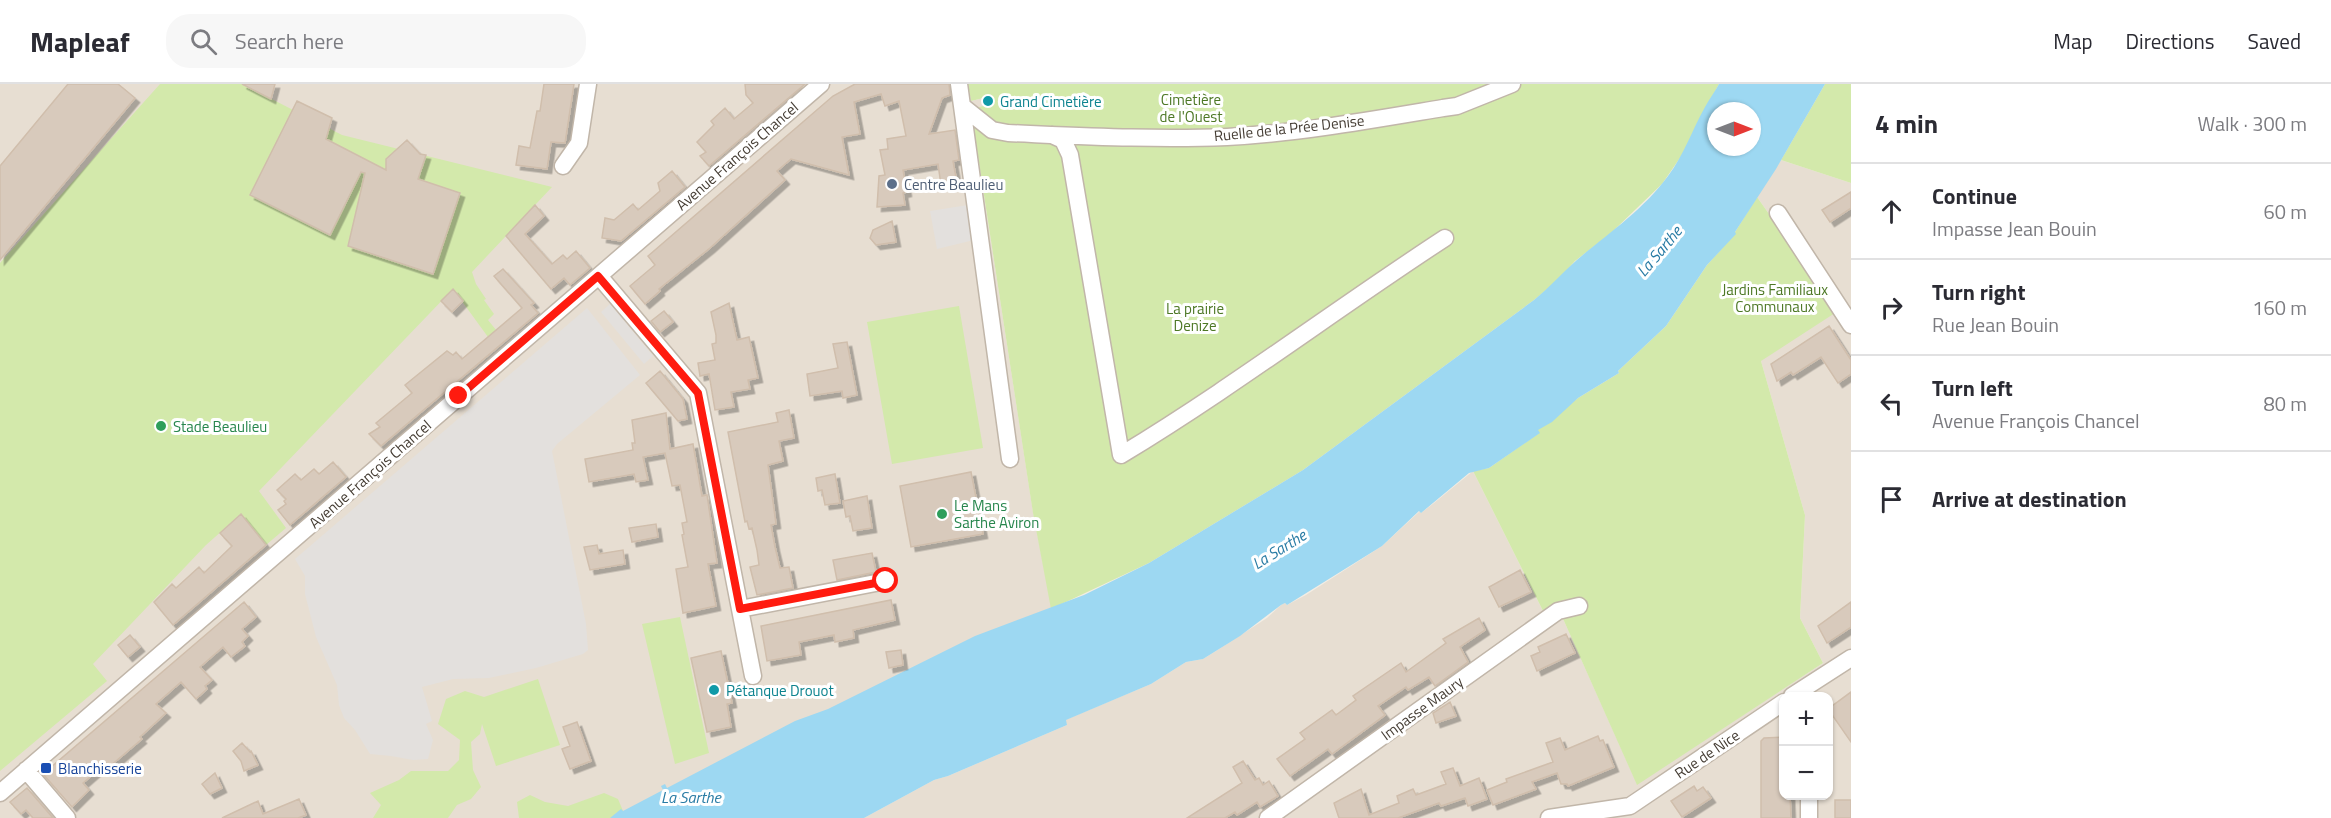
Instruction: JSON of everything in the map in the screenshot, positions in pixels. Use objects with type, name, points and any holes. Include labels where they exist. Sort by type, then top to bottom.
[{"type":"street","points":[[563,166],[579,143],[588,84]]},
{"type":"street","name":"Avenue François Chancel","points":[[0,793],[821,84]]},
{"type":"street","points":[[959,84],[1010,459]]},
{"type":"street","name":"Ruelle de la Prée Denise","points":[[962,106],[992,130],[1008,133],[1109,137],[1227,137],[1318,128],[1457,106],[1512,84]]},
{"type":"street","points":[[1052,135],[1063,140],[1070,155],[1121,455],[1167,428],[1444,238]]},
{"type":"street","points":[[1778,213],[1851,325]]},
{"type":"street","points":[[598,276],[698,393],[753,676]]},
{"type":"street","points":[[740,609],[886,581]]},
{"type":"street","name":"Impasse Maury","points":[[1268,818],[1558,611],[1579,606]]},
{"type":"street","points":[[1804,692],[1851,658]]},
{"type":"street","name":"Rue de Nice","points":[[1632,812],[1779,706]]},
{"type":"street","points":[[26,770],[67,818]]},
{"type":"street","points":[[1809,800],[1809,818]]},
{"type":"street","points":[[1550,818],[1632,812]]},
{"type":"shaded area","points":[[0,84],[968,84],[971,101],[992,96],[994,104],[977,108],[973,124],[1033,512],[1063,666],[727,818],[0,818]]},
{"type":"shaded area","points":[[1781,160],[1851,183],[1851,818],[864,818],[934,780],[1067,725],[1065,720],[1151,684],[1186,662],[1203,659],[1267,618],[1281,605],[1285,603],[1287,605],[1306,595],[1382,546],[1420,511],[1421,513],[1473,471],[1543,611],[1556,603],[1637,784],[1823,663],[1800,618],[1805,515],[1761,361],[1812,275],[1757,197]]},
{"type":"shaded area","points":[[968,205],[974,240],[937,249],[930,211]]},
{"type":"shaded area","points":[[610,304],[653,356],[644,364],[601,312]]},
{"type":"shaded area","points":[[587,308],[640,375],[557,444],[552,451],[586,624],[588,650],[583,654],[536,668],[489,678],[453,679],[422,687],[432,721],[426,724],[433,740],[428,759],[413,760],[370,754],[355,730],[344,718],[339,705],[337,685],[316,637],[305,594],[305,576],[295,559]]},
{"type":"green space","name":"Stade Beaulieu","points":[[160,84],[242,84],[342,135],[552,187],[472,272],[476,284],[486,299],[484,300],[494,314],[488,320],[505,341],[496,348],[453,289],[259,491],[286,528],[266,545],[240,515],[206,545],[93,664],[107,681],[0,771],[0,263]]},
{"type":"green space","name":"La prairie Denize","points":[[968,84],[1719,84],[1710,102],[1707,102],[1707,107],[1682,155],[1662,184],[1610,234],[1575,261],[1557,281],[1534,300],[1303,470],[1149,563],[1051,609],[1033,513],[973,124],[976,108],[994,103],[992,96],[971,101]]},
{"type":"green space","points":[[1825,84],[1851,84],[1851,183],[1781,160]]},
{"type":"green space","name":"Jardins Familiaux Communaux","points":[[1757,197],[1812,275],[1835,313],[1761,361],[1805,515],[1800,618],[1823,663],[1637,785],[1556,603],[1543,611],[1473,471],[1489,468],[1539,433],[1537,430],[1578,398],[1619,373],[1618,371],[1666,326],[1707,265],[1735,234]]},
{"type":"green space","points":[[959,306],[983,448],[892,464],[867,322]]},
{"type":"green space","points":[[680,617],[709,753],[675,764],[642,624]]},
{"type":"green space","points":[[538,679],[560,745],[496,766],[482,724],[480,734],[471,742],[473,770],[481,787],[471,799],[457,805],[448,818],[373,818],[381,805],[370,793],[399,780],[411,771],[448,771],[459,760],[460,740],[438,724],[446,699],[465,691],[484,697]]},
{"type":"green space","points":[[604,793],[618,799],[626,818],[519,818],[517,802],[530,795],[545,802],[568,806]]},
{"type":"water","name":"La Sarthe","points":[[1719,84],[1825,84],[1776,169],[1735,232],[1736,234],[1707,265],[1666,326],[1618,371],[1619,373],[1578,398],[1552,422],[1538,430],[1540,433],[1489,468],[1469,473],[1421,513],[1419,511],[1382,546],[1287,605],[1285,603],[1281,605],[1240,636],[1203,659],[1186,662],[1151,684],[1066,720],[1067,725],[934,780],[864,818],[610,818],[621,809],[623,811],[663,790],[661,786],[665,784],[667,788],[795,721],[828,709],[975,636],[1084,595],[1149,563],[1303,470],[1534,300],[1578,259],[1637,210],[1659,188],[1674,168],[1707,104],[1707,156],[1761,156],[1761,102],[1708,102]]},
{"type":"building","points":[[68,84],[118,84],[135,98],[0,260],[0,166]]},
{"type":"building","points":[[242,84],[275,84],[271,99]]},
{"type":"building","points":[[544,84],[574,84],[565,143],[551,142],[547,169],[516,165],[519,146],[530,148],[537,111],[540,111]]},
{"type":"building","points":[[745,84],[805,84],[709,166],[700,156],[706,152],[697,142],[714,125],[711,121],[725,108],[734,119],[753,103],[746,95]]},
{"type":"building","points":[[855,84],[949,84],[950,95],[942,98],[929,134],[955,130],[959,160],[953,161],[957,183],[941,185],[938,164],[903,170],[907,192],[903,193],[905,205],[877,207],[879,176],[885,175],[880,150],[888,149],[887,139],[906,136],[899,101],[885,106],[881,94],[854,102],[860,134],[842,137],[849,175],[791,159],[777,171],[785,180],[710,248],[659,289],[660,291],[645,304],[630,286],[655,265],[648,256],[833,96]]},
{"type":"building","points":[[297,101],[332,118],[326,139],[386,170],[386,159],[407,140],[420,154],[426,155],[418,179],[460,193],[433,274],[348,246],[365,173],[361,172],[330,235],[250,195]]},
{"type":"building","points":[[672,171],[685,187],[621,241],[602,238],[605,218],[614,220],[633,204],[638,210],[660,191],[658,183]]},
{"type":"building","points":[[1851,192],[1851,208],[1830,222],[1822,210]]},
{"type":"building","points":[[535,205],[544,216],[525,234],[552,264],[563,255],[567,259],[576,251],[590,268],[570,285],[564,278],[551,289],[506,236]]},
{"type":"building","points":[[892,221],[896,242],[876,245],[870,238],[873,230]]},
{"type":"building","points":[[503,269],[534,303],[531,305],[538,313],[381,446],[369,434],[380,427],[376,423],[412,393],[405,385],[447,351],[453,355],[456,352],[462,359],[522,308],[494,276]]},
{"type":"building","points":[[453,289],[463,301],[452,312],[441,301]]},
{"type":"building","points":[[729,303],[737,340],[749,337],[758,378],[748,380],[750,389],[731,392],[734,407],[715,410],[709,374],[700,376],[698,363],[715,360],[712,344],[716,343],[716,335],[711,312]]},
{"type":"building","points":[[664,311],[673,322],[660,332],[651,321]]},
{"type":"building","points":[[1829,326],[1851,360],[1851,374],[1838,383],[1821,357],[1793,375],[1791,372],[1777,381],[1771,364]]},
{"type":"building","points":[[847,342],[857,395],[843,398],[842,391],[810,396],[807,374],[838,368],[833,344]]},
{"type":"building","points":[[660,371],[683,399],[687,419],[678,421],[646,383]]},
{"type":"building","points":[[789,410],[794,438],[779,441],[783,461],[768,465],[776,524],[771,525],[775,547],[780,568],[789,567],[793,588],[757,595],[750,567],[759,565],[757,550],[752,528],[749,529],[747,521],[745,522],[728,432],[778,422],[776,413]]},
{"type":"building","points":[[666,413],[670,449],[693,444],[702,496],[707,495],[717,563],[708,564],[716,606],[683,613],[676,569],[688,567],[682,535],[684,534],[682,523],[687,522],[680,485],[672,486],[665,453],[643,457],[648,480],[636,482],[634,474],[589,482],[585,459],[633,450],[632,443],[635,443],[632,420]]},
{"type":"building","points":[[333,462],[346,477],[290,525],[278,510],[286,504],[284,501],[286,499],[277,490],[295,474],[301,480],[314,469],[319,474]]},
{"type":"building","points":[[971,472],[983,534],[911,547],[900,486]]},
{"type":"building","points":[[835,474],[840,503],[825,505],[822,490],[818,491],[816,478]]},
{"type":"building","points":[[867,496],[872,528],[853,531],[850,516],[846,517],[843,501]]},
{"type":"building","points":[[241,514],[266,545],[173,625],[154,602],[172,584],[176,588],[199,567],[204,573],[232,546],[220,533]]},
{"type":"building","points":[[656,524],[658,537],[632,542],[629,528]]},
{"type":"building","points":[[597,545],[599,554],[623,550],[625,564],[590,570],[584,547]]},
{"type":"building","points":[[872,553],[876,572],[837,580],[833,560]]},
{"type":"building","points":[[1520,570],[1531,592],[1499,607],[1489,587]]},
{"type":"building","points":[[891,600],[895,620],[853,630],[854,638],[835,642],[834,635],[799,642],[801,655],[767,661],[761,626]]},
{"type":"building","points":[[244,602],[256,617],[242,629],[248,636],[242,642],[245,646],[231,657],[223,647],[200,667],[212,680],[205,686],[207,689],[196,699],[181,682],[156,704],[166,713],[140,737],[142,739],[109,767],[106,763],[83,783],[89,790],[72,807],[43,774]]},
{"type":"building","points":[[1851,602],[1851,627],[1827,643],[1818,626]]},
{"type":"building","points":[[1479,618],[1485,630],[1460,647],[1468,662],[1435,686],[1429,677],[1408,690],[1406,687],[1378,706],[1385,715],[1332,754],[1328,749],[1290,776],[1277,759],[1305,739],[1300,733],[1332,710],[1336,715],[1356,700],[1353,696],[1401,663],[1406,672],[1446,643],[1443,639]]},
{"type":"building","points":[[1566,634],[1575,653],[1537,671],[1531,656],[1540,652],[1538,647]]},
{"type":"building","points":[[130,635],[140,647],[128,657],[118,645]]},
{"type":"building","points":[[901,650],[903,665],[889,668],[886,652]]},
{"type":"building","name":"Pétanque Drouot","points":[[721,651],[732,703],[727,704],[731,727],[707,732],[691,658]]},
{"type":"building","points":[[1851,692],[1851,742],[1833,716],[1833,705]]},
{"type":"building","points":[[1450,702],[1456,716],[1436,723],[1433,713]]},
{"type":"building","points":[[577,722],[591,761],[570,769],[562,749],[570,746],[563,727]]},
{"type":"building","points":[[1598,736],[1600,741],[1603,740],[1614,767],[1568,786],[1561,784],[1557,773],[1532,782],[1536,789],[1493,805],[1487,790],[1507,782],[1506,779],[1553,762],[1546,743],[1560,738],[1565,750]]},
{"type":"building","points":[[1779,737],[1779,800],[1790,800],[1791,818],[1761,818],[1761,741],[1764,738]]},
{"type":"building","points":[[242,743],[251,751],[258,765],[244,771],[241,761],[233,751]]},
{"type":"building","points":[[1243,761],[1255,780],[1259,778],[1263,785],[1269,781],[1278,796],[1260,807],[1257,802],[1237,815],[1235,812],[1225,818],[1187,818],[1242,783],[1233,767]]},
{"type":"building","points":[[1453,768],[1460,786],[1479,778],[1487,799],[1468,806],[1465,798],[1441,806],[1439,803],[1398,818],[1339,818],[1334,803],[1361,789],[1369,815],[1399,803],[1397,796],[1413,789],[1416,795],[1446,784],[1441,772]]},
{"type":"building","points":[[215,773],[222,788],[210,794],[202,784]]},
{"type":"building","points":[[1694,786],[1697,791],[1703,787],[1711,798],[1682,817],[1671,801]]},
{"type":"building","points":[[27,788],[53,818],[33,818],[26,810],[21,814],[10,802]]},
{"type":"building","points":[[299,799],[306,815],[298,818],[222,818],[258,801],[263,814]]},
{"type":"building","points":[[1835,800],[1851,800],[1851,818],[1835,818]]},
{"type":"place","name":"Grand Cimetière","points":[[988,101]]},
{"type":"place","name":"Centre Beaulieu","points":[[892,184]]},
{"type":"place","name":"Stade Beaulieu","points":[[161,426]]},
{"type":"place","name":"Le Mans Sarthe Aviron","points":[[942,514]]},
{"type":"place","name":"Pétanque Drouot","points":[[714,690]]},
{"type":"place","name":"Blanchisserie","points":[[46,768]]},
{"type":"route","points":[[459,396],[598,276],[698,393],[740,609],[886,581]]},
{"type":"park label","name":"Cimetière de l'Ouest","points":[[1191,108]]}]
